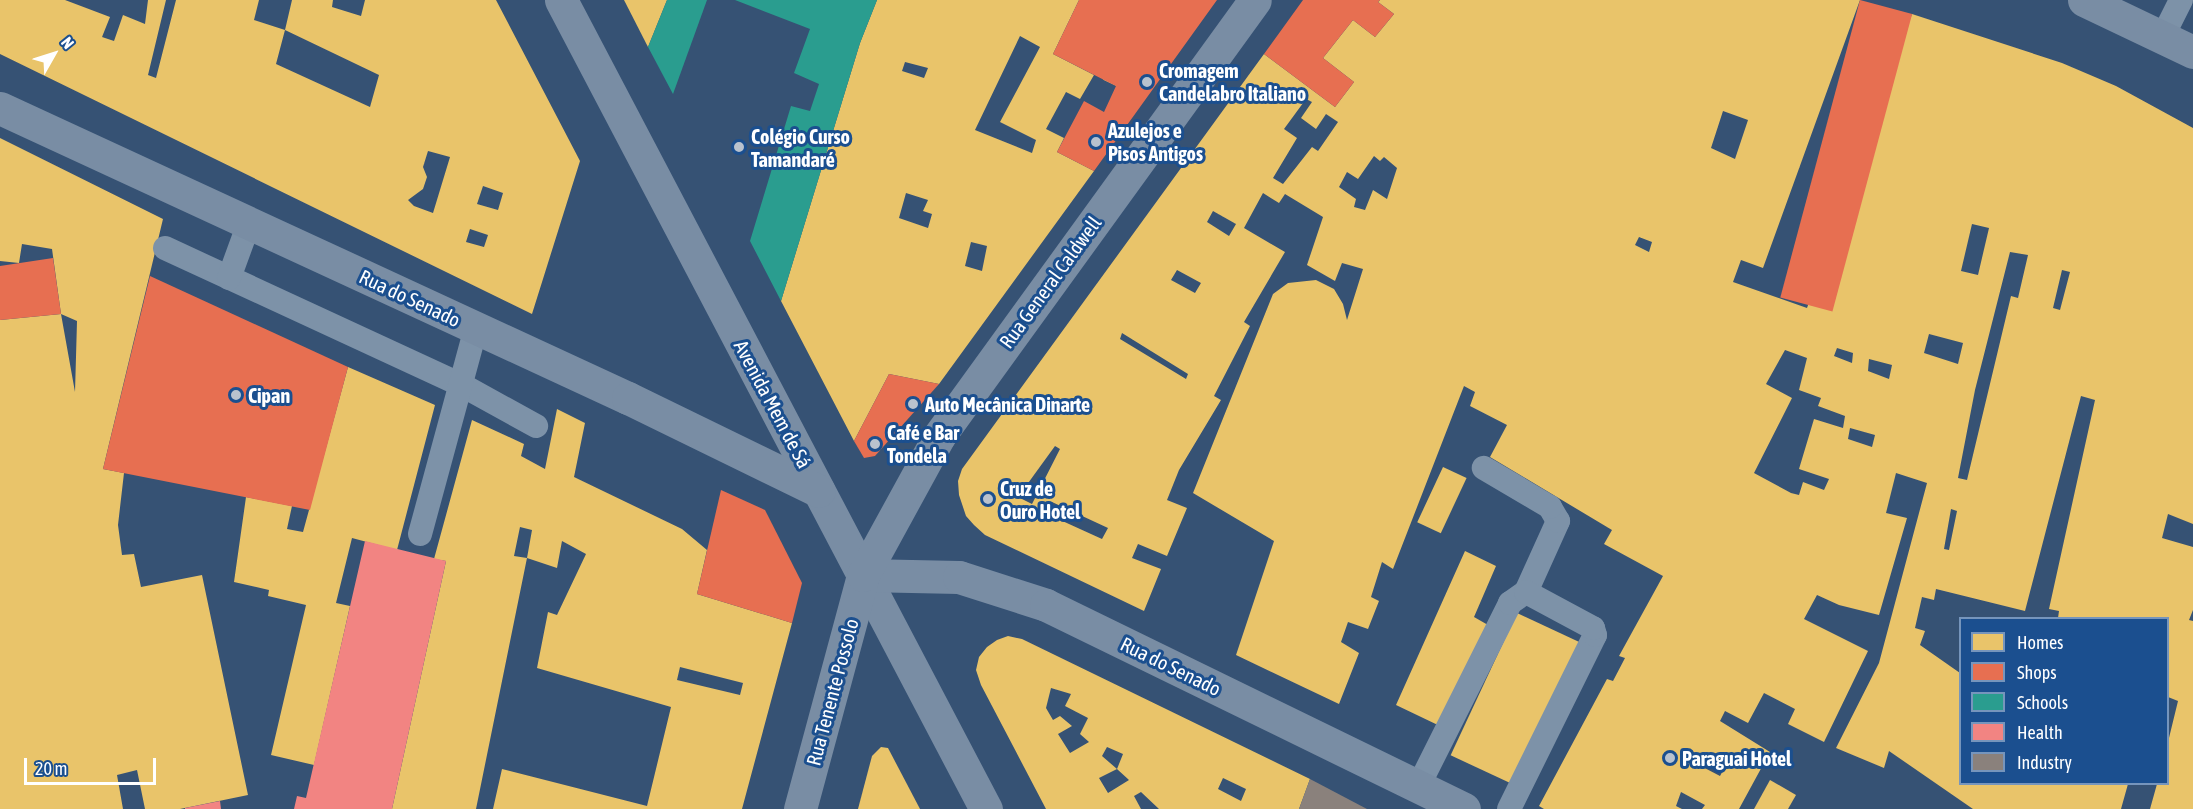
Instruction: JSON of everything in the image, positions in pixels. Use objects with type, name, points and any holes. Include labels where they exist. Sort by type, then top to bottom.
[{"type":"street","name":"Avenida Mem de Sá","points":[[561,0],[986,809]]},
{"type":"street","name":"Rua General Caldwell","points":[[863,575],[939,436],[1255,0]]},
{"type":"street","points":[[2084,0],[2193,52]]},
{"type":"street","name":"Rua do Senado","points":[[0,108],[476,328],[819,490]]},
{"type":"street","name":"Rua do Senado","points":[[863,575],[959,577],[1046,605],[1464,809]]},
{"type":"street","name":"Rua Tenente Possolo","points":[[801,809],[863,575]]},
{"type":"lane","points":[[2163,36],[2181,0]]},
{"type":"lane","points":[[230,278],[249,223]]},
{"type":"lane","points":[[165,249],[460,384],[536,426]]},
{"type":"lane","points":[[420,534],[476,328]]},
{"type":"lane","points":[[1418,787],[1510,603],[1526,592],[1558,521],[1550,507],[1484,468]]},
{"type":"lane","points":[[1509,809],[1595,635],[1593,628],[1526,592]]},
{"type":"building: Homes","points":[[0,0],[65,0],[110,17],[102,37],[114,41],[123,15],[145,24],[148,0],[166,0],[148,75],[156,78],[176,0],[259,0],[254,20],[285,30],[292,0],[333,0],[332,7],[361,16],[365,0],[496,0],[580,161],[532,314],[0,54]],"holes":[[[285,30],[379,75],[370,107],[276,64]],[[428,151],[450,157],[433,213],[414,206],[408,200],[423,189],[427,177],[423,167]],[[483,186],[503,193],[498,210],[477,204]],[[470,229],[488,235],[484,247],[466,242]]]},
{"type":"building: Homes","points":[[624,0],[667,0],[648,47]]},
{"type":"building: Homes","points":[[877,0],[1079,0],[1053,54],[1094,75],[1080,99],[1066,92],[1046,129],[1064,138],[1057,152],[1094,171],[939,384],[889,374],[854,441],[781,301],[860,43]],"holes":[[[1020,36],[1040,47],[1000,122],[1036,140],[1032,153],[975,130]],[[905,62],[928,68],[924,78],[902,71]],[[906,193],[928,200],[923,211],[932,214],[928,228],[899,218]],[[971,242],[987,246],[982,271],[965,266]]]},
{"type":"building: Homes","points":[[1380,0],[1860,0],[1763,268],[1741,260],[1733,282],[1807,308],[1912,14],[2062,63],[2116,86],[2193,128],[2193,524],[2168,514],[2162,538],[2193,547],[2193,610],[2189,620],[2193,621],[2193,809],[2150,809],[2157,785],[2169,785],[2169,738],[2178,701],[2169,697],[2169,617],[2058,617],[2059,611],[2049,609],[2095,400],[2081,396],[2025,611],[1936,589],[1934,600],[1922,597],[1915,628],[1925,631],[1920,645],[1959,672],[1959,785],[2128,785],[2121,809],[1973,809],[1889,751],[1884,768],[1836,748],[1879,663],[1927,483],[1896,473],[1886,513],[1907,518],[1879,615],[1839,605],[1817,595],[1804,619],[1868,651],[1824,742],[1788,724],[1795,709],[1764,693],[1748,723],[1725,711],[1720,721],[1770,752],[1739,809],[1702,809],[1705,805],[1681,792],[1676,806],[1682,809],[1544,809],[1539,806],[1607,679],[1613,681],[1625,658],[1619,656],[1663,576],[1604,544],[1612,530],[1490,457],[1507,425],[1470,406],[1475,392],[1464,386],[1393,569],[1382,562],[1371,597],[1379,601],[1368,629],[1348,622],[1341,642],[1359,653],[1339,704],[1236,655],[1274,541],[1193,493],[1273,294],[1288,283],[1316,280],[1334,289],[1343,304],[1347,320],[1363,269],[1342,263],[1335,281],[1307,265],[1323,217],[1285,194],[1279,203],[1263,193],[1244,228],[1285,252],[1244,322],[1250,326],[1214,396],[1221,400],[1179,470],[1167,500],[1187,508],[1167,556],[1138,544],[1132,558],[1161,569],[1144,611],[985,535],[974,525],[966,516],[959,495],[958,481],[962,469],[1264,54],[1335,107],[1354,82],[1323,58],[1353,20],[1375,37],[1394,14],[1378,2]],"holes":[[[1306,99],[1312,102],[1301,118],[1316,129],[1326,114],[1338,122],[1318,151],[1312,147],[1283,184],[1273,178],[1297,138],[1284,129]],[[1723,111],[1748,120],[1735,159],[1711,148]],[[1374,156],[1380,161],[1384,157],[1397,168],[1387,199],[1373,190],[1365,210],[1354,207],[1356,199],[1339,187],[1347,172],[1358,179]],[[1213,211],[1236,224],[1229,236],[1207,222]],[[1972,224],[1989,228],[1978,275],[1961,271]],[[1639,237],[1652,242],[1649,252],[1635,245]],[[2010,252],[2028,255],[2018,298],[2011,296],[1967,480],[1958,478],[1975,390]],[[1177,270],[1201,283],[1195,293],[1171,280]],[[2062,270],[2070,272],[2060,310],[2053,308]],[[1122,333],[1188,374],[1186,379],[1120,339]],[[1929,334],[1963,343],[1958,364],[1924,353]],[[1837,348],[1853,353],[1852,363],[1834,356]],[[1785,350],[1807,358],[1799,390],[1821,398],[1818,406],[1845,416],[1843,428],[1814,419],[1799,469],[1829,479],[1824,490],[1803,482],[1799,495],[1754,473],[1792,398],[1766,384]],[[1869,359],[1892,365],[1889,379],[1868,371]],[[1850,428],[1875,435],[1872,447],[1848,439]],[[1055,446],[1060,449],[1032,504],[1018,497]],[[1052,502],[1108,528],[1102,539],[1047,514]],[[1951,509],[1957,511],[1949,550],[1944,549]],[[1704,752],[1727,763],[1720,776],[1697,764]]]},
{"type":"building: Homes","points":[[1118,48],[1148,62],[1133,94],[1103,80]]},
{"type":"building: Homes","points":[[0,138],[163,219],[103,469],[124,473],[118,525],[122,555],[134,554],[141,587],[202,575],[248,795],[180,809],[145,809],[137,770],[117,775],[123,809],[0,809],[0,320],[61,314],[52,249],[22,244],[19,263],[0,261]],"holes":[[[61,314],[77,321],[75,392]]]},
{"type":"building: Homes","points":[[348,367],[435,405],[397,550],[352,538],[336,603],[350,606],[314,765],[271,755],[306,605],[268,596],[269,590],[234,582],[246,497],[292,506],[287,529],[303,532]]},
{"type":"building: Homes","points":[[557,409],[585,423],[574,477],[682,529],[707,550],[697,594],[792,623],[742,809],[493,809],[502,769],[647,806],[671,707],[537,668],[548,612],[557,615],[586,554],[562,541],[557,568],[527,558],[476,809],[392,809],[446,561],[434,559],[472,420],[524,444],[521,456],[545,469]],"holes":[[[520,527],[532,530],[527,558],[514,556]],[[680,667],[743,683],[740,695],[677,680]]]},
{"type":"building: Homes","points":[[1443,467],[1467,478],[1441,533],[1417,522]]},
{"type":"building: Homes","points":[[1465,551],[1496,566],[1474,617],[1488,625],[1442,727],[1396,705]]},
{"type":"building: Homes","points":[[1517,613],[1581,643],[1515,785],[1451,755]]},
{"type":"building: Homes","points":[[1008,636],[1022,639],[1310,779],[1299,809],[1159,809],[1141,792],[1134,796],[1141,809],[1046,809],[981,685],[976,670],[979,657],[997,640]],"holes":[[[1051,688],[1071,694],[1065,706],[1088,718],[1080,734],[1089,742],[1070,753],[1058,734],[1072,726],[1060,716],[1053,720],[1046,708]],[[1107,747],[1123,754],[1117,769],[1102,756]],[[1117,769],[1129,780],[1108,793],[1099,778]],[[1223,778],[1246,789],[1241,801],[1218,789]]]},
{"type":"building: Homes","points":[[368,650],[399,657],[386,716],[355,708]]},
{"type":"building: Homes","points":[[881,747],[888,748],[920,809],[858,809],[872,756]]},
{"type":"building: Homes","points":[[1770,780],[1796,795],[1788,809],[1754,809]]},
{"type":"building: Shops","points":[[1079,0],[1217,0],[1094,171],[1057,152],[1084,101],[1104,112],[1116,86],[1053,54]]},
{"type":"building: Shops","points":[[1303,0],[1380,0],[1378,2],[1394,14],[1375,37],[1353,20],[1323,58],[1354,82],[1335,107],[1264,54]]},
{"type":"building: Shops","points":[[1860,0],[1912,14],[1832,311],[1780,298]]},
{"type":"building: Shops","points":[[53,258],[61,314],[0,320],[0,266]]},
{"type":"building: Shops","points":[[150,276],[348,367],[310,510],[103,469]]},
{"type":"building: Shops","points":[[889,374],[939,384],[875,456],[864,458],[854,441]]},
{"type":"building: Shops","points":[[721,490],[765,510],[802,583],[792,623],[697,594]]},
{"type":"building: Schools","points":[[667,0],[707,0],[673,94],[648,47]]},
{"type":"building: Schools","points":[[735,0],[877,0],[860,43],[781,301],[750,241],[791,106],[810,111],[819,84],[794,73],[810,29]]},
{"type":"building: Health","points":[[365,541],[446,561],[392,809],[294,809],[297,796],[306,798]]},
{"type":"building: Health","points":[[220,801],[221,809],[185,809],[185,808]]},
{"type":"building: Industry","points":[[1310,779],[1367,809],[1299,809]]},
{"type":"place","name":"Cromagem Candelabro Italiano","points":[[1147,82]]},
{"type":"place","name":"Azulejos e Pisos Antigos","points":[[1096,142]]},
{"type":"place","name":"Colégio Curso Tamandaré","points":[[739,147]]},
{"type":"place","name":"Cipan","points":[[236,395]]},
{"type":"place","name":"Auto Mecânica Dinarte","points":[[913,404]]},
{"type":"place","name":"Café e Bar Tondela","points":[[875,444]]},
{"type":"place","name":"Cruz de Ouro Hotel","points":[[988,499]]},
{"type":"place","name":"Paraguai Hotel","points":[[1670,758]]}]
